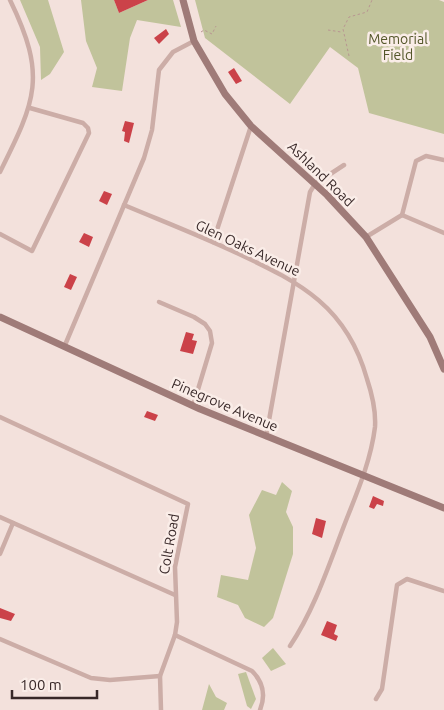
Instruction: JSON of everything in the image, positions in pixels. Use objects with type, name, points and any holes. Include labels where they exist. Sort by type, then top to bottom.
[{"type":"street","points":[[0,172],[30,108],[34,84],[33,61],[23,26],[10,0]]},
{"type":"street","name":"Ashland Road","points":[[183,0],[194,41],[221,88],[251,126],[316,184],[366,237],[430,337],[444,369]]},
{"type":"street","points":[[65,346],[144,158],[152,130],[159,70],[173,52],[194,41]]},
{"type":"street","points":[[0,234],[32,250],[88,133],[88,128],[83,123],[30,108]]},
{"type":"street","points":[[213,242],[251,126]]},
{"type":"street","points":[[366,237],[402,215],[416,160],[426,156],[444,160]]},
{"type":"street","points":[[266,436],[310,192],[316,184],[344,165]]},
{"type":"street","name":"Glen Oaks Avenue","points":[[124,205],[213,242],[294,281],[314,296],[340,322],[350,338],[365,371],[374,407],[375,425],[363,476],[308,616],[290,646]]},
{"type":"street","points":[[402,215],[444,233]]},
{"type":"street","points":[[159,302],[194,317],[205,324],[210,331],[212,343],[193,406]]},
{"type":"street","name":"Pinegrove Avenue","points":[[0,317],[193,406],[444,508]]},
{"type":"street","name":"Colt Road","points":[[0,418],[188,504],[175,567],[176,622],[174,635],[160,676]]},
{"type":"street","points":[[0,517],[175,595]]},
{"type":"street","points":[[0,554],[13,523]]},
{"type":"street","points":[[376,699],[382,689],[397,584],[407,579],[444,591]]},
{"type":"street","points":[[174,635],[252,671],[259,678],[263,691],[260,710]]},
{"type":"street","points":[[0,639],[91,678],[110,680],[160,676],[161,710]]},
{"type":"path","points":[[349,56],[342,32],[349,17],[367,12],[372,0]]},
{"type":"path","points":[[201,32],[204,30],[212,34],[216,26]]},
{"type":"path","points":[[328,30],[342,32]]},
{"type":"green space","points":[[20,0],[48,0],[64,52],[50,74],[41,80],[40,47]]},
{"type":"green space","points":[[81,0],[114,0],[119,13],[148,0],[173,0],[181,27],[137,20],[130,38],[122,91],[92,87],[97,68],[86,41]]},
{"type":"green space","name":"Memorial Field","points":[[195,0],[439,0],[444,2],[444,134],[369,113],[358,68],[330,47],[290,104],[205,38]]},
{"type":"green space","points":[[282,482],[292,491],[286,512],[293,527],[293,554],[273,618],[264,627],[245,618],[238,605],[217,597],[221,575],[248,580],[256,548],[249,515],[262,490],[276,495]]},
{"type":"green space","points":[[273,648],[286,664],[271,671],[262,658]]},
{"type":"green space","points":[[246,672],[256,699],[251,709],[247,706],[238,674]]},
{"type":"green space","points":[[209,684],[216,697],[227,703],[224,710],[202,710]]},
{"type":"building","points":[[114,0],[148,0],[119,13]]},
{"type":"building","points":[[166,29],[169,34],[159,44],[154,38]]},
{"type":"building","points":[[234,68],[242,81],[236,84],[228,72]]},
{"type":"building","points":[[125,121],[134,123],[129,143],[124,141],[125,132],[122,131]]},
{"type":"building","points":[[104,191],[112,194],[107,205],[99,201]]},
{"type":"building","points":[[84,233],[93,237],[89,247],[79,242]]},
{"type":"building","points":[[70,274],[77,277],[71,290],[64,287]]},
{"type":"building","points":[[186,332],[194,334],[192,340],[197,341],[193,354],[180,351]]},
{"type":"building","points":[[147,411],[158,415],[155,421],[144,417]]},
{"type":"building","points":[[373,496],[384,501],[383,506],[377,504],[374,509],[369,507]]},
{"type":"building","points":[[316,518],[326,521],[322,538],[312,534]]},
{"type":"building","points":[[0,608],[15,614],[11,621],[0,618]]},
{"type":"building","points":[[327,621],[337,625],[334,634],[338,636],[336,641],[321,635]]}]
